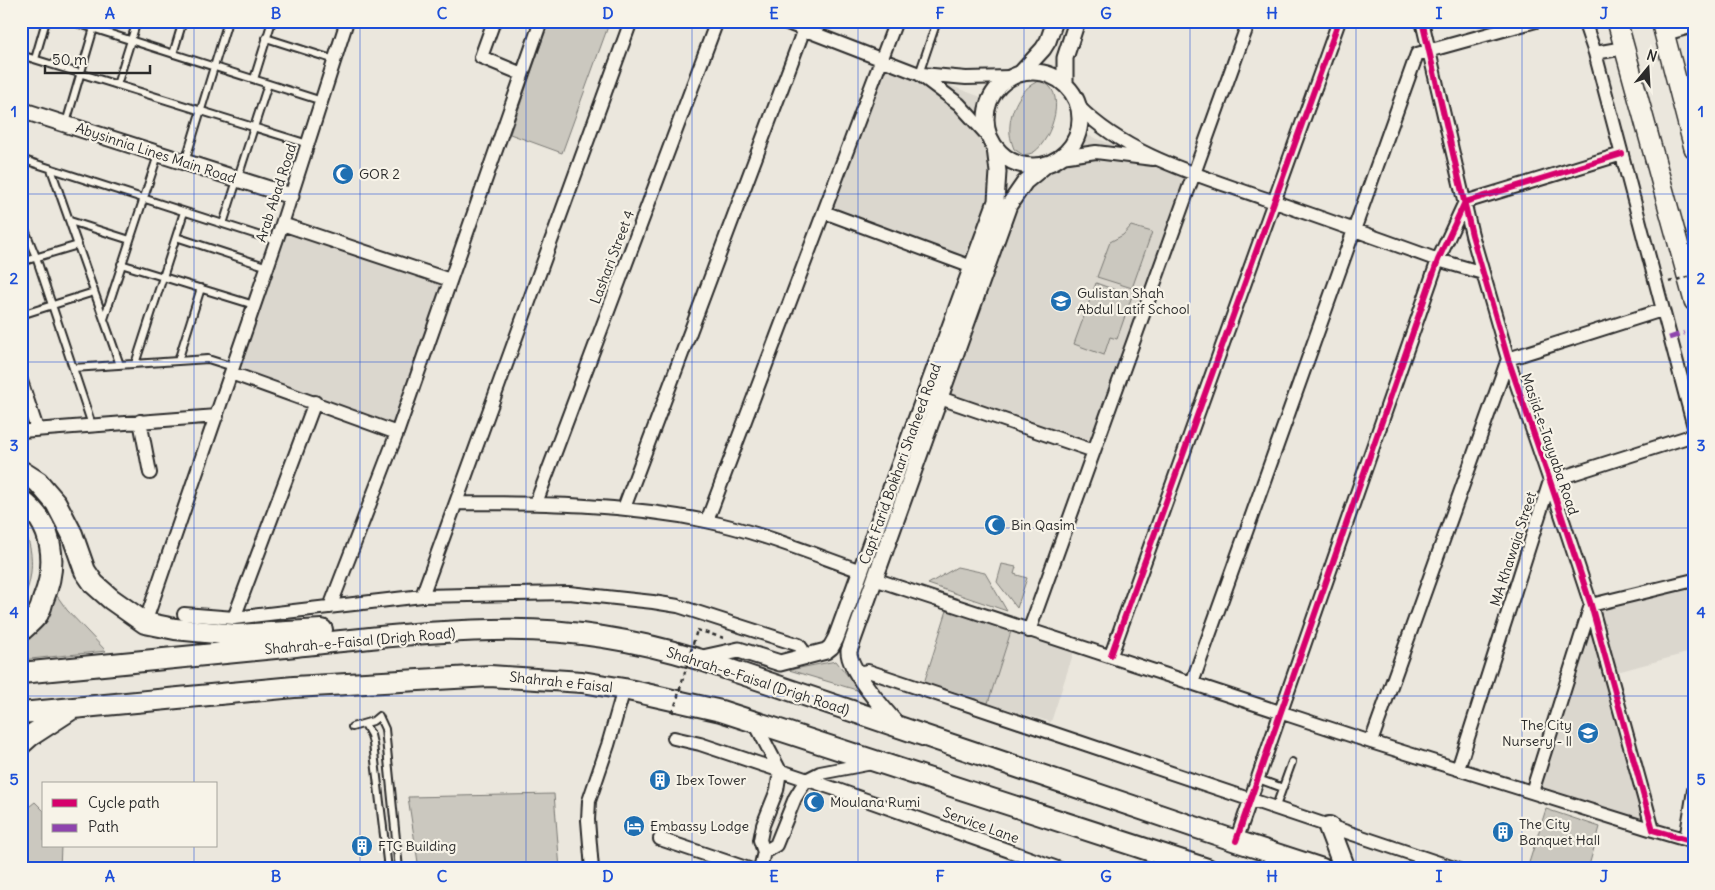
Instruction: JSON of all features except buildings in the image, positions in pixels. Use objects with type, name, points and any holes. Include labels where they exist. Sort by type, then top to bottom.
[{"type":"highway","points":[[21,471],[38,482],[56,503],[72,534],[88,577],[110,598],[145,623],[175,630],[236,635],[332,630],[398,636]]},
{"type":"highway","points":[[21,500],[43,524],[48,534],[52,568],[46,594],[37,615],[21,631]]},
{"type":"highway","name":"Shahrah-e-Faisal (Drigh Road)","points":[[21,672],[398,636],[493,630],[540,631],[593,637],[654,647],[698,659],[1236,842]]},
{"type":"highway","name":"Shahrah e Faisal","points":[[71,708],[294,687],[490,676],[582,682],[624,689],[721,711],[877,762]]},
{"type":"highway","points":[[21,713],[71,708]]},
{"type":"highway","points":[[21,744],[71,708]]},
{"type":"highway","points":[[877,762],[1207,869]]},
{"type":"highway","points":[[1330,827],[1345,869]]},
{"type":"highway","points":[[1236,842],[1322,869]]},
{"type":"main road","points":[[1617,21],[1694,301]]},
{"type":"main road","points":[[1664,28],[1694,148]]},
{"type":"street","name":"Arab Abad Road","points":[[145,623],[268,266],[346,21]]},
{"type":"street","points":[[494,21],[481,57],[522,74]]},
{"type":"street","points":[[330,607],[397,433],[541,21]]},
{"type":"street","points":[[422,596],[632,21]]},
{"type":"street","name":"Lashari Street 4","points":[[536,503],[717,21]]},
{"type":"street","points":[[782,21],[806,25],[882,60],[919,74],[960,104],[1005,158],[1018,164],[1033,166],[1047,164],[1061,157],[1072,146],[1078,132],[1080,123],[1075,98],[1064,84],[1052,76],[1037,72],[966,78],[919,74]]},
{"type":"street","points":[[707,521],[896,21]]},
{"type":"street","points":[[992,142],[985,118],[989,100],[994,91],[1016,75],[1048,42],[1055,21]]},
{"type":"street","points":[[1064,84],[1065,58],[1077,21]]},
{"type":"street","points":[[1029,630],[1249,21]]},
{"type":"street","points":[[1110,655],[1339,21]]},
{"type":"street","name":"Masjid-e-Tayyaba Road","points":[[1422,21],[1431,51],[1464,202],[1483,272],[1508,359],[1590,605],[1653,830]]},
{"type":"street","points":[[1192,682],[1417,54],[1536,21]]},
{"type":"street","points":[[1584,21],[1595,53],[1694,427]]},
{"type":"street","points":[[624,508],[806,25]]},
{"type":"street","points":[[1664,28],[1694,26]]},
{"type":"street","points":[[1595,53],[1624,48]]},
{"type":"street","points":[[1078,106],[1105,129],[1158,159],[1438,260],[1483,272]]},
{"type":"street","name":"Abysinnia Lines Main Road","points":[[21,110],[291,196]]},
{"type":"street","name":"Capt Farid Bokhari Shaheed Road","points":[[901,728],[857,673],[851,662],[849,652],[868,575],[996,201],[998,172],[992,142]]},
{"type":"street","points":[[1061,157],[1096,152],[1158,159]]},
{"type":"street","points":[[1236,842],[1438,260],[1464,202],[1622,154]]},
{"type":"street","name":"Capt Farid Bokhari Shaheed Road","points":[[698,659],[738,650],[780,662],[826,651],[831,647],[868,575],[940,398],[1009,205],[1025,182],[1047,164]]},
{"type":"street","points":[[824,212],[972,267]]},
{"type":"street","points":[[282,224],[450,280]]},
{"type":"street","points":[[1371,742],[1508,359],[1662,310]]},
{"type":"street","points":[[232,370],[397,433]]},
{"type":"street","points":[[21,381],[37,429]]},
{"type":"street","points":[[940,398],[1094,451]]},
{"type":"street","points":[[234,618],[315,402]]},
{"type":"street","points":[[21,431],[217,416]]},
{"type":"street","points":[[140,422],[150,473]]},
{"type":"street","name":"MA Khawaja Street","points":[[1458,769],[1550,481],[1694,435]]},
{"type":"street","points":[[457,503],[536,503],[624,508],[707,521],[768,538],[868,575],[1029,630],[1371,742],[1690,841],[1694,790]]},
{"type":"street","points":[[1532,792],[1590,605],[1694,580]]},
{"type":"street","points":[[184,614],[234,618],[422,596],[569,594],[678,606],[798,645],[805,657]]},
{"type":"street","points":[[857,673],[868,671],[1457,869]]},
{"type":"street","points":[[592,869],[588,820],[589,801],[624,689]]},
{"type":"street","points":[[755,723],[780,771],[777,790],[763,825],[760,840],[764,852],[760,869]]},
{"type":"street","name":"Service Lane","points":[[674,738],[700,744],[884,806],[1060,869]]},
{"type":"street","points":[[764,852],[776,845],[795,798],[806,780],[827,771],[877,762]]},
{"type":"street","points":[[660,839],[749,869]]},
{"type":"lane","points":[[35,60],[46,21]]},
{"type":"lane","points":[[70,21],[322,101]]},
{"type":"lane","points":[[66,124],[96,21]]},
{"type":"lane","points":[[117,85],[137,21]]},
{"type":"lane","points":[[173,54],[183,21]]},
{"type":"lane","points":[[185,162],[228,21]]},
{"type":"lane","points":[[254,79],[272,21]]},
{"type":"lane","points":[[919,74],[937,21]]},
{"type":"lane","points":[[266,38],[335,60]]},
{"type":"lane","points":[[21,55],[308,144]]},
{"type":"lane","points":[[223,224],[268,84]]},
{"type":"lane","points":[[104,320],[158,154]]},
{"type":"lane","points":[[21,159],[276,242]]},
{"type":"lane","points":[[51,169],[120,365]]},
{"type":"lane","points":[[135,364],[184,212]]},
{"type":"lane","points":[[21,220],[36,257],[92,425]]},
{"type":"lane","points":[[70,221],[130,240]]},
{"type":"lane","points":[[176,237],[268,266]]},
{"type":"lane","points":[[21,262],[78,245]]},
{"type":"lane","points":[[122,264],[254,305]]},
{"type":"lane","points":[[178,361],[201,288]]},
{"type":"lane","points":[[21,315],[94,292]]},
{"type":"lane","points":[[73,368],[208,359],[232,370]]},
{"type":"lane","points":[[352,727],[373,721],[379,716],[385,729],[399,869]]},
{"type":"lane","points":[[365,724],[373,744],[388,869]]},
{"type":"lane","points":[[1275,809],[1292,762]]},
{"type":"lane","points":[[1258,778],[1283,788]]},
{"type":"path","points":[[1669,282],[1694,275]]},
{"type":"path","points":[[672,714],[697,630],[724,638]]},
{"type":"shaded area","points":[[549,21],[610,21],[562,153],[510,134]]},
{"type":"shaded area","points":[[882,60],[989,100],[985,125],[998,172],[972,267],[824,212]]},
{"type":"shaded area","points":[[1040,81],[1049,86],[1054,93],[1056,103],[1055,115],[1047,137],[1041,146],[1033,153],[1023,155],[1014,149],[1010,137],[1011,118],[1015,105],[1023,92],[1034,83]]},
{"type":"shaded area","name":"Gulistan Shah Abdul Latif School","points":[[1078,132],[1195,173],[1094,451],[940,398],[1009,205],[1047,164],[1061,157],[1072,146]]},
{"type":"shaded area","points":[[282,224],[450,280],[397,433],[231,373]]},
{"type":"shaded area","points":[[1131,226],[1152,232],[1132,288],[1097,277],[1110,242],[1123,235]]},
{"type":"shaded area","points":[[1096,283],[1132,296],[1117,339],[1110,337],[1104,355],[1074,344]]},
{"type":"shaded area","points":[[21,525],[29,544],[32,564],[29,585],[21,604]]},
{"type":"shaded area","points":[[1002,564],[1016,567],[1014,574],[1027,578],[1017,608],[997,582]]},
{"type":"shaded area","points":[[957,567],[985,573],[1007,611],[928,584]]},
{"type":"shaded area","name":"The City Nursery - ll","points":[[1694,580],[1694,651],[1610,674],[1653,830],[1532,792],[1591,605]]},
{"type":"shaded area","points":[[55,593],[67,610],[106,651],[21,660],[21,643],[42,620],[50,608]]},
{"type":"shaded area","points":[[949,604],[1013,625],[988,703],[924,683]]},
{"type":"shaded area","points":[[1013,625],[1076,645],[1051,722],[988,703]]},
{"type":"shaded area","points":[[836,661],[860,691],[789,670]]},
{"type":"shaded area","points":[[554,794],[560,869],[419,869],[408,797]]},
{"type":"shaded area","points":[[35,802],[42,809],[42,848],[61,848],[60,869],[21,869],[21,813]]},
{"type":"shaded area","points":[[1546,809],[1600,827],[1588,869],[1527,869]]},
{"type":"marked path","points":[[1669,338],[1684,333]]},
{"type":"cycle path","points":[[1111,655],[1339,21]]},
{"type":"cycle path","points":[[1422,21],[1472,235],[1508,359],[1591,605],[1653,830],[1694,842]]},
{"type":"cycle path","points":[[1236,841],[1438,260],[1465,202],[1622,154]]},
{"type":"place","name":"GOR 2","points":[[343,174]]},
{"type":"place","name":"Gulistan Shah Abdul Latif School","points":[[1061,301]]},
{"type":"place","name":"Bin Qasim","points":[[995,525]]},
{"type":"place","name":"The City Nursery - ll","points":[[1588,733]]},
{"type":"place","name":"Ibex Tower","points":[[660,780]]},
{"type":"place","name":"Moulana Rumi","points":[[814,802]]},
{"type":"place","name":"Embassy Lodge","points":[[634,826]]},
{"type":"place","name":"The City Banquet Hall","points":[[1503,832]]},
{"type":"place","name":"FTC Building","points":[[362,846]]}]
